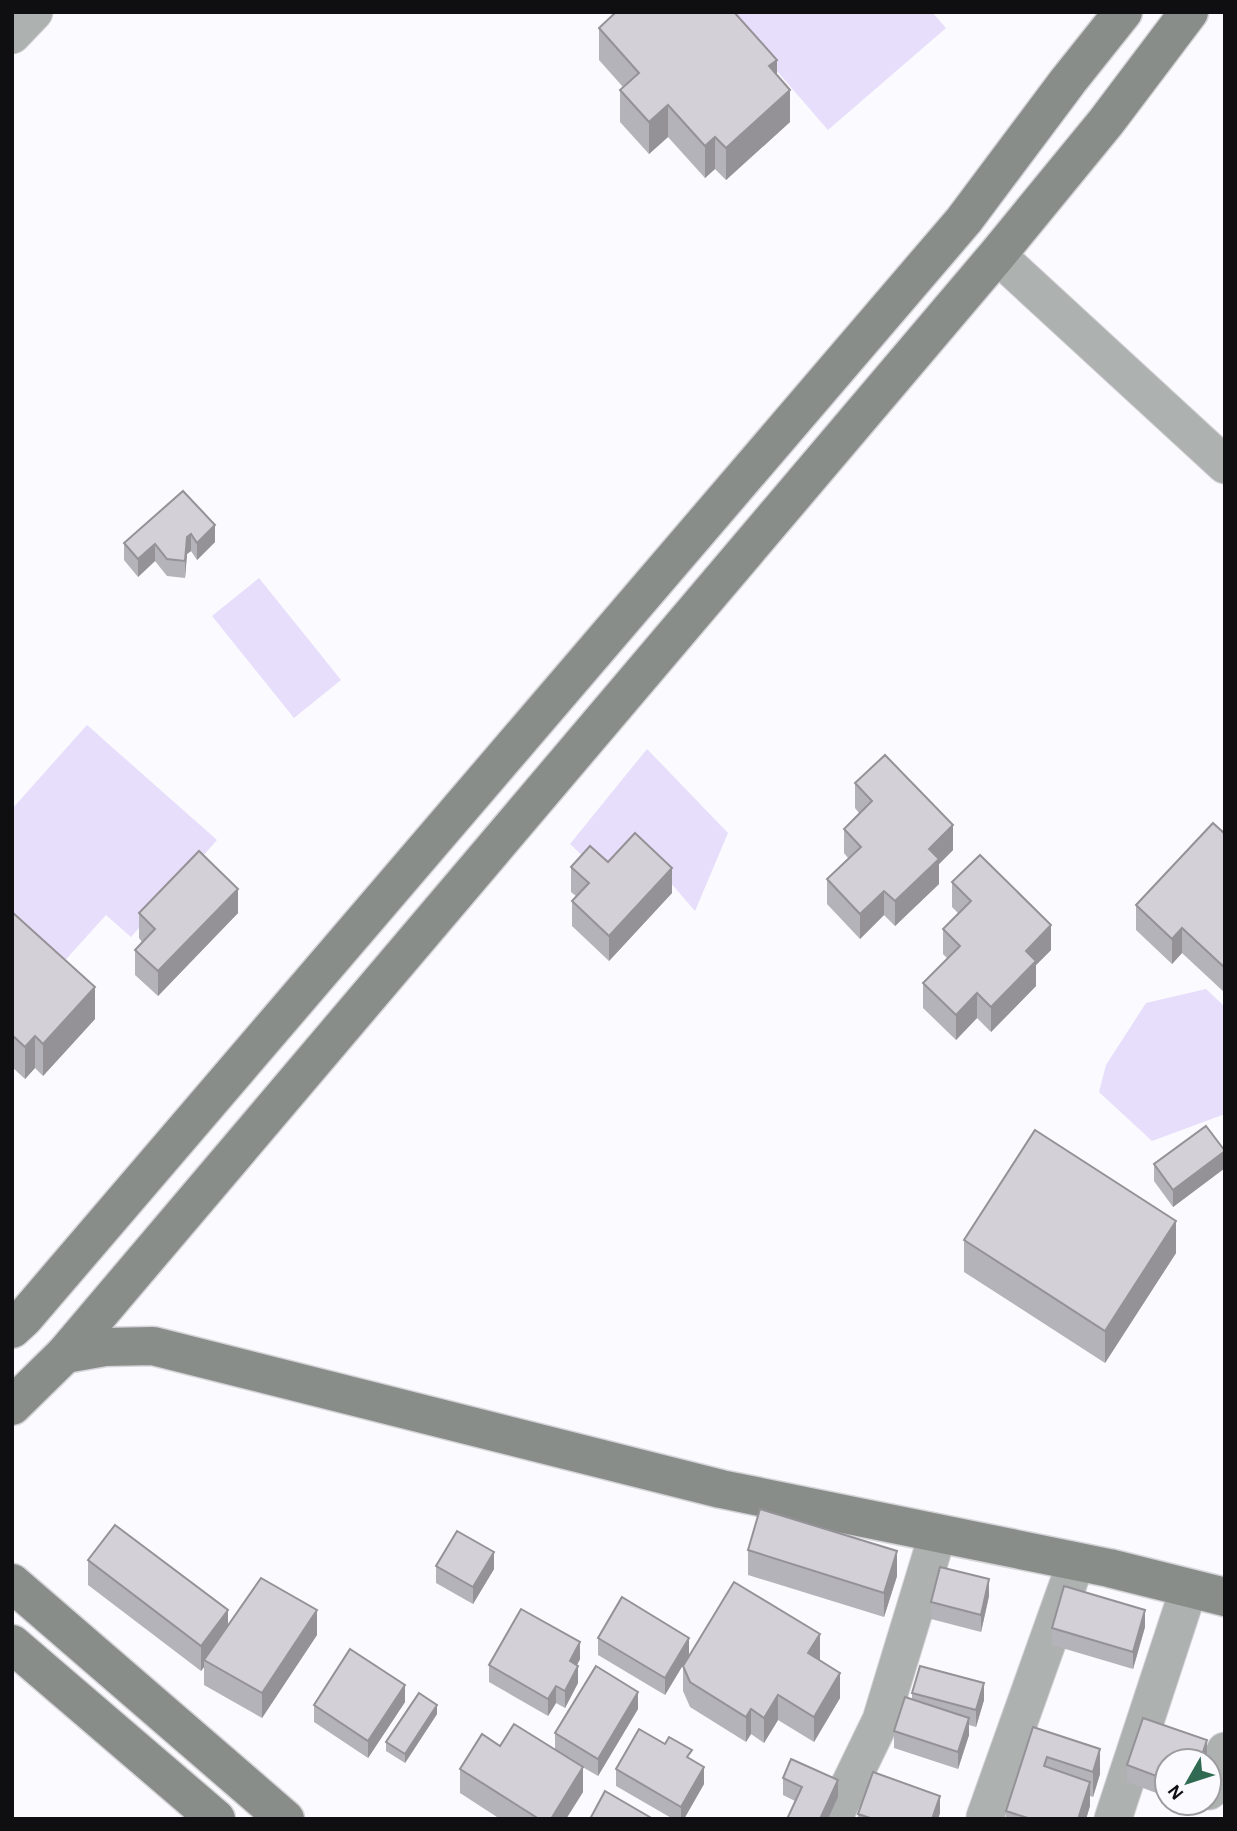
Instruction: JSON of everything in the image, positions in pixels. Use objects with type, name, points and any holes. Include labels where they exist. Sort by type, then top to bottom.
[{"type":"street","points":[[12,35],[34,12]]},
{"type":"street","points":[[12,1329],[43,1297],[955,231],[1123,12]]},
{"type":"street","points":[[12,1406],[65,1354],[997,255],[1107,122],[1189,12]]},
{"type":"street","points":[[997,255],[1225,464]]},
{"type":"street","points":[[65,1354],[105,1347],[153,1346],[722,1489],[1076,1562],[1207,1592],[1113,1819]]},
{"type":"street","points":[[833,1819],[881,1720],[938,1533]]},
{"type":"street","points":[[985,1817],[1076,1562]]},
{"type":"street","points":[[12,1583],[285,1819]]},
{"type":"street","points":[[12,1644],[216,1819]]},
{"type":"shaded area","points":[[726,12],[932,12],[946,28],[828,130]]},
{"type":"shaded area","points":[[259,578],[341,680],[294,718],[212,616]]},
{"type":"shaded area","points":[[87,725],[217,840],[131,937],[106,915],[59,967],[12,926],[12,809]]},
{"type":"shaded area","points":[[647,749],[728,833],[695,911],[639,846],[607,879],[570,844]]},
{"type":"shaded area","points":[[1206,989],[1225,1007],[1225,1114],[1152,1141],[1099,1092],[1106,1065],[1146,1003]]},
{"type":"building","points":[[616,12],[734,12],[777,60],[769,66],[790,90],[726,148],[715,137],[705,146],[668,105],[649,122],[620,90],[639,73],[599,28]]},
{"type":"building","points":[[183,491],[215,525],[197,543],[191,534],[187,537],[185,561],[167,559],[155,544],[138,559],[124,543]]},
{"type":"building","points":[[885,755],[953,825],[929,849],[939,859],[895,901],[884,891],[860,914],[827,879],[861,847],[844,829],[872,801],[855,783]]},
{"type":"building","points":[[1213,823],[1225,834],[1225,968],[1182,928],[1172,939],[1136,905]]},
{"type":"building","points":[[635,833],[672,868],[609,936],[572,901],[589,883],[571,867],[590,846],[608,862]]},
{"type":"building","points":[[199,851],[238,889],[158,971],[135,950],[155,929],[139,913]]},
{"type":"building","points":[[980,855],[1051,925],[1026,951],[1036,961],[991,1007],[977,993],[956,1015],[923,983],[960,946],[943,929],[971,901],[952,882]]},
{"type":"building","points":[[12,912],[95,987],[43,1044],[35,1036],[25,1047],[12,1035]]},
{"type":"building","points":[[1206,1126],[1225,1151],[1173,1190],[1154,1164]]},
{"type":"building","points":[[1035,1130],[1176,1221],[1105,1331],[964,1240]]},
{"type":"building","points":[[760,1509],[897,1551],[884,1593],[748,1550]]},
{"type":"building","points":[[115,1525],[228,1610],[201,1646],[88,1560]]},
{"type":"building","points":[[457,1531],[494,1552],[473,1587],[436,1566]]},
{"type":"building","points":[[940,1567],[989,1579],[981,1615],[931,1602]]},
{"type":"building","points":[[261,1578],[317,1610],[262,1693],[204,1660]]},
{"type":"building","points":[[734,1582],[820,1634],[808,1653],[840,1673],[814,1717],[778,1695],[764,1718],[751,1709],[746,1717],[690,1682],[683,1666]]},
{"type":"building","points":[[1064,1586],[1145,1610],[1133,1652],[1052,1628]]},
{"type":"building","points":[[622,1597],[689,1638],[665,1678],[598,1638]]},
{"type":"building","points":[[521,1609],[580,1642],[570,1661],[578,1666],[565,1691],[556,1686],[548,1699],[489,1665]]},
{"type":"building","points":[[350,1649],[405,1685],[368,1741],[314,1705]]},
{"type":"building","points":[[596,1666],[638,1692],[598,1759],[555,1733]]},
{"type":"building","points":[[920,1666],[984,1683],[976,1710],[912,1693]]},
{"type":"building","points":[[419,1693],[437,1705],[405,1754],[386,1742]]},
{"type":"building","points":[[905,1697],[969,1718],[958,1752],[894,1731]]},
{"type":"building","points":[[1143,1718],[1207,1740],[1205,1747],[1153,1747],[1153,1775],[1127,1765]]},
{"type":"building","points":[[514,1724],[583,1767],[551,1819],[539,1819],[460,1769],[482,1734],[500,1746]]},
{"type":"building","points":[[1033,1727],[1100,1749],[1093,1772],[1047,1757],[1044,1766],[1090,1782],[1078,1819],[1031,1819],[1006,1811]]},
{"type":"building","points":[[639,1729],[665,1744],[669,1737],[692,1750],[687,1757],[704,1767],[681,1807],[616,1769]]},
{"type":"building","points":[[791,1759],[838,1780],[820,1819],[787,1819],[802,1787],[783,1778]]},
{"type":"building","points":[[873,1772],[940,1796],[932,1819],[873,1819],[858,1814]]},
{"type":"building","points":[[605,1791],[653,1819],[590,1819]]}]
